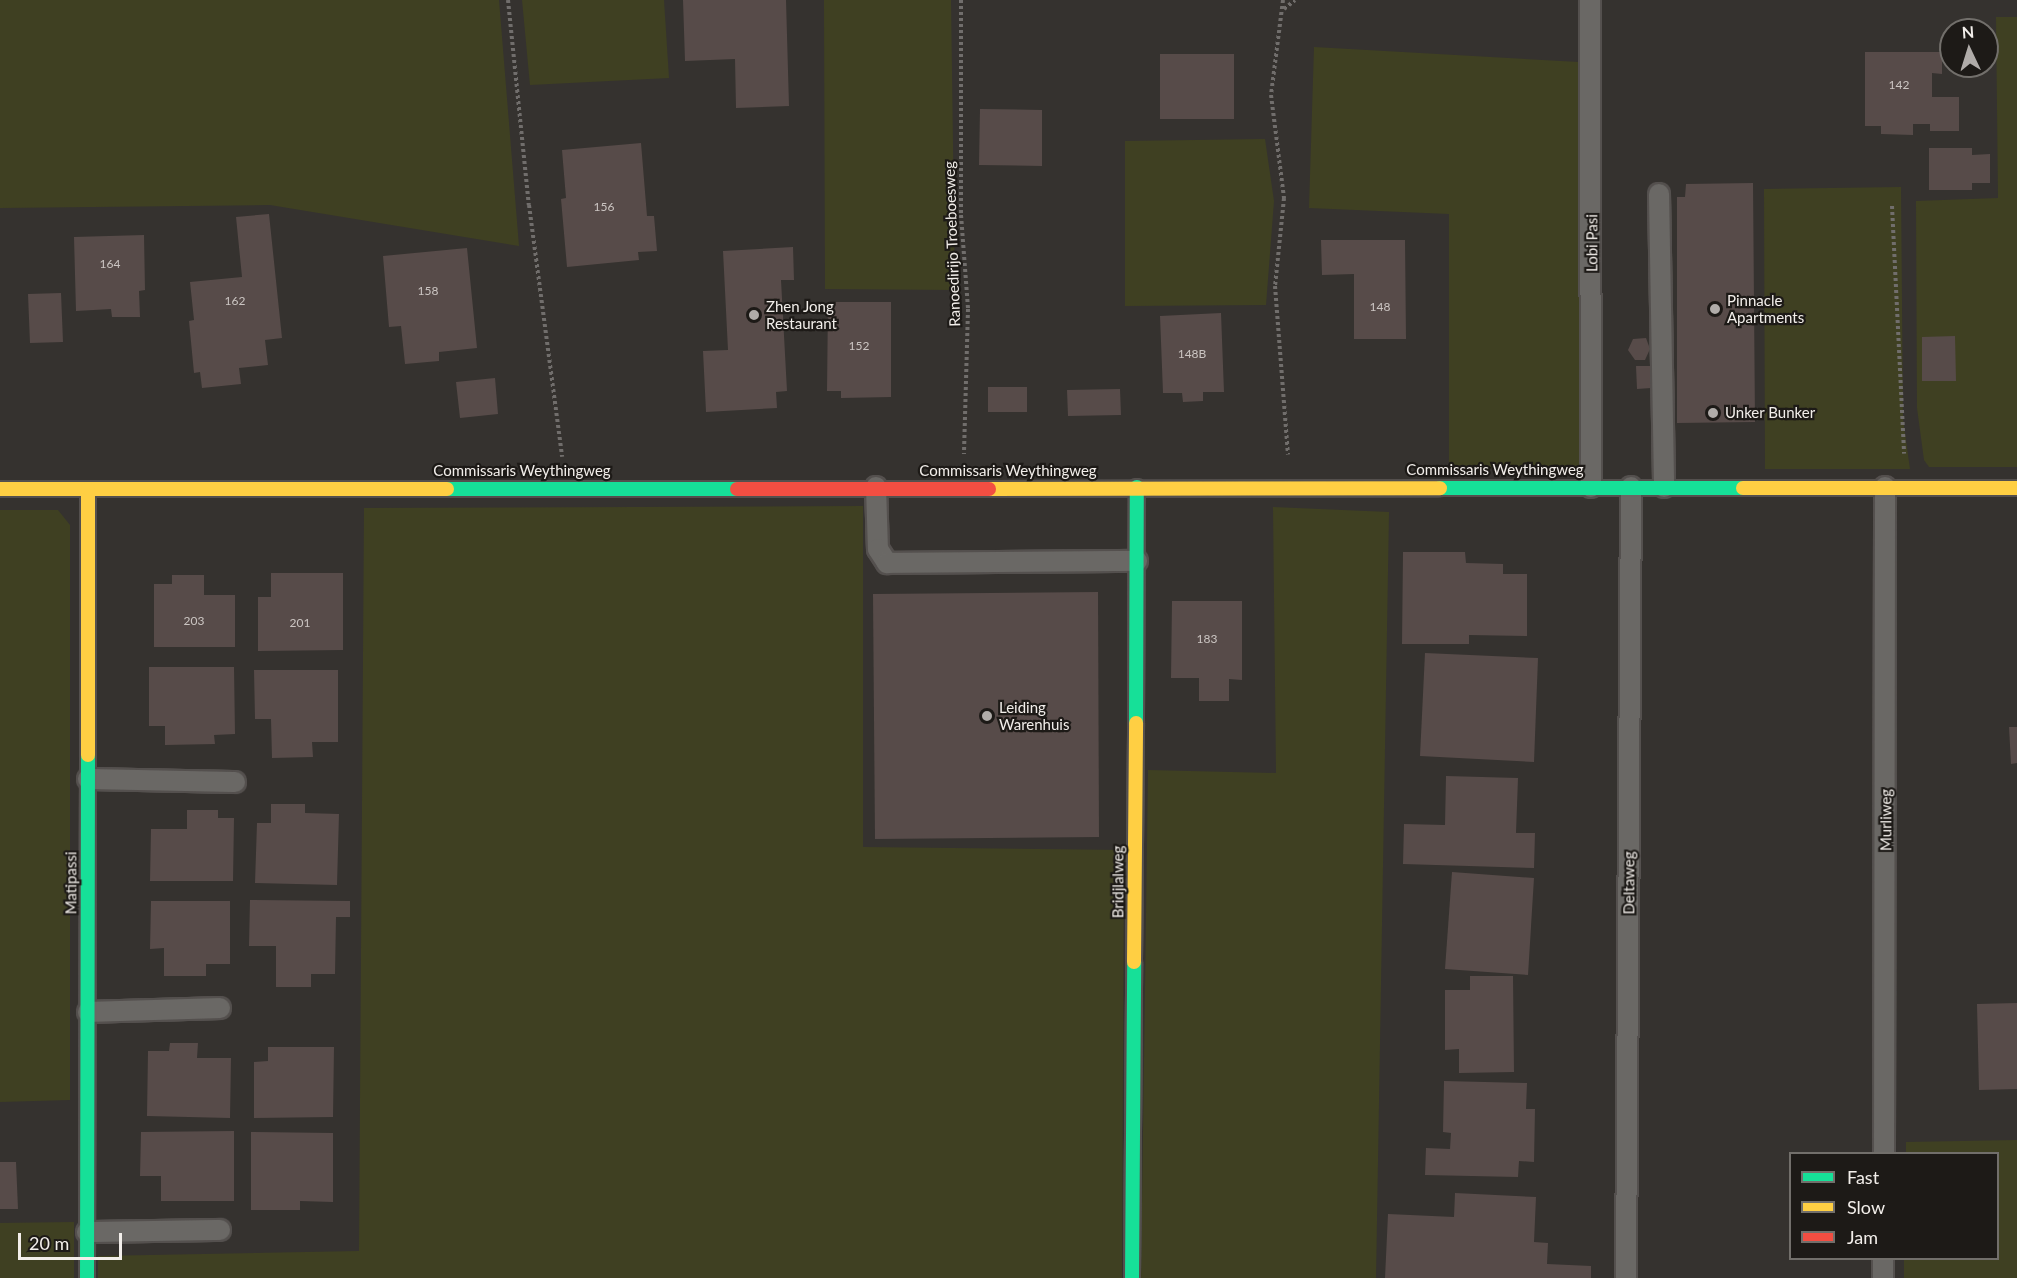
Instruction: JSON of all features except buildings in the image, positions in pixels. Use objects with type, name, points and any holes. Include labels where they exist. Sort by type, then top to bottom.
[{"type":"main road","name":"Commissaris Weythingweg","points":[[0,489],[1290,486],[2017,488]]},
{"type":"main road","name":"Bridjlalweg","points":[[1132,1278],[1137,487]]},
{"type":"main road","name":"Matipassi","points":[[87,1278],[88,489]]},
{"type":"lane","name":"Lobi Pasi","points":[[1590,0],[1591,487]]},
{"type":"lane","points":[[1659,194],[1664,487]]},
{"type":"lane","points":[[876,487],[878,549],[887,564],[1137,561]]},
{"type":"lane","name":"Deltaweg","points":[[1626,1278],[1631,487]]},
{"type":"lane","name":"Murliweg","points":[[1884,1152],[1885,487]]},
{"type":"lane","points":[[88,779],[235,782]]},
{"type":"lane","points":[[88,1012],[220,1008]]},
{"type":"lane","points":[[87,1232],[220,1230]]},
{"type":"lane","points":[[1883,1260],[1883,1278]]},
{"type":"path","points":[[508,0],[529,206],[566,487]]},
{"type":"path","name":"Ranoedirijo Troeboesweg","points":[[961,0],[961,215],[968,309],[963,488]]},
{"type":"path","points":[[1283,0],[1271,95],[1284,198],[1275,286],[1290,486]]},
{"type":"path","points":[[1283,9],[1295,0]]},
{"type":"path","points":[[1892,206],[1907,488]]},
{"type":"green space","points":[[0,0],[499,0],[519,246],[270,205],[0,208]]},
{"type":"green space","points":[[522,0],[664,0],[669,78],[530,85]]},
{"type":"green space","points":[[824,0],[951,0],[955,290],[825,289]]},
{"type":"green space","points":[[2017,17],[2017,467],[1929,467],[1924,460],[1917,408],[1916,201],[1998,198],[1997,78],[1999,78],[1999,18],[1996,18]]},
{"type":"green space","points":[[1314,47],[1579,62],[1581,464],[1574,469],[1449,468],[1449,214],[1309,208]]},
{"type":"green space","points":[[1265,139],[1274,201],[1266,305],[1125,306],[1125,141]]},
{"type":"green space","points":[[1901,187],[1903,419],[1910,469],[1765,469],[1764,189]]},
{"type":"green space","points":[[863,506],[863,847],[1124,850],[1122,1278],[98,1278],[98,1256],[359,1251],[364,508]]},
{"type":"green space","points":[[1273,507],[1389,512],[1376,1278],[1141,1278],[1148,770],[1276,773]]},
{"type":"green space","points":[[0,510],[58,510],[70,525],[70,1100],[0,1102]]},
{"type":"green space","points":[[2017,1140],[2017,1278],[1904,1278],[1904,1260],[1999,1260],[1999,1152],[1906,1152],[1906,1142]]},
{"type":"green space","points":[[74,1222],[74,1278],[0,1278],[0,1223]]},
{"type":"traffic: fast","points":[[1136,723],[1137,487]]},
{"type":"traffic: fast","points":[[1440,488],[1743,488]]},
{"type":"traffic: fast","points":[[447,489],[737,489]]},
{"type":"traffic: fast","points":[[87,1278],[88,755]]},
{"type":"traffic: fast","points":[[1132,1278],[1134,962]]},
{"type":"traffic: slow","points":[[989,489],[1440,488]]},
{"type":"traffic: slow","points":[[1743,488],[2017,488]]},
{"type":"traffic: slow","points":[[0,489],[447,489]]},
{"type":"traffic: slow","points":[[88,489],[88,755]]},
{"type":"traffic: slow","points":[[1134,962],[1136,723]]},
{"type":"traffic: jam","points":[[737,489],[989,489]]},
{"type":"place","name":"Pinnacle Apartments","points":[[1715,309]]},
{"type":"place","name":"Zhen Jong Restaurant","points":[[754,315]]},
{"type":"place","name":"Unker Bunker","points":[[1713,413]]},
{"type":"place","name":"Leiding Warenhuis","points":[[987,716]]}]
